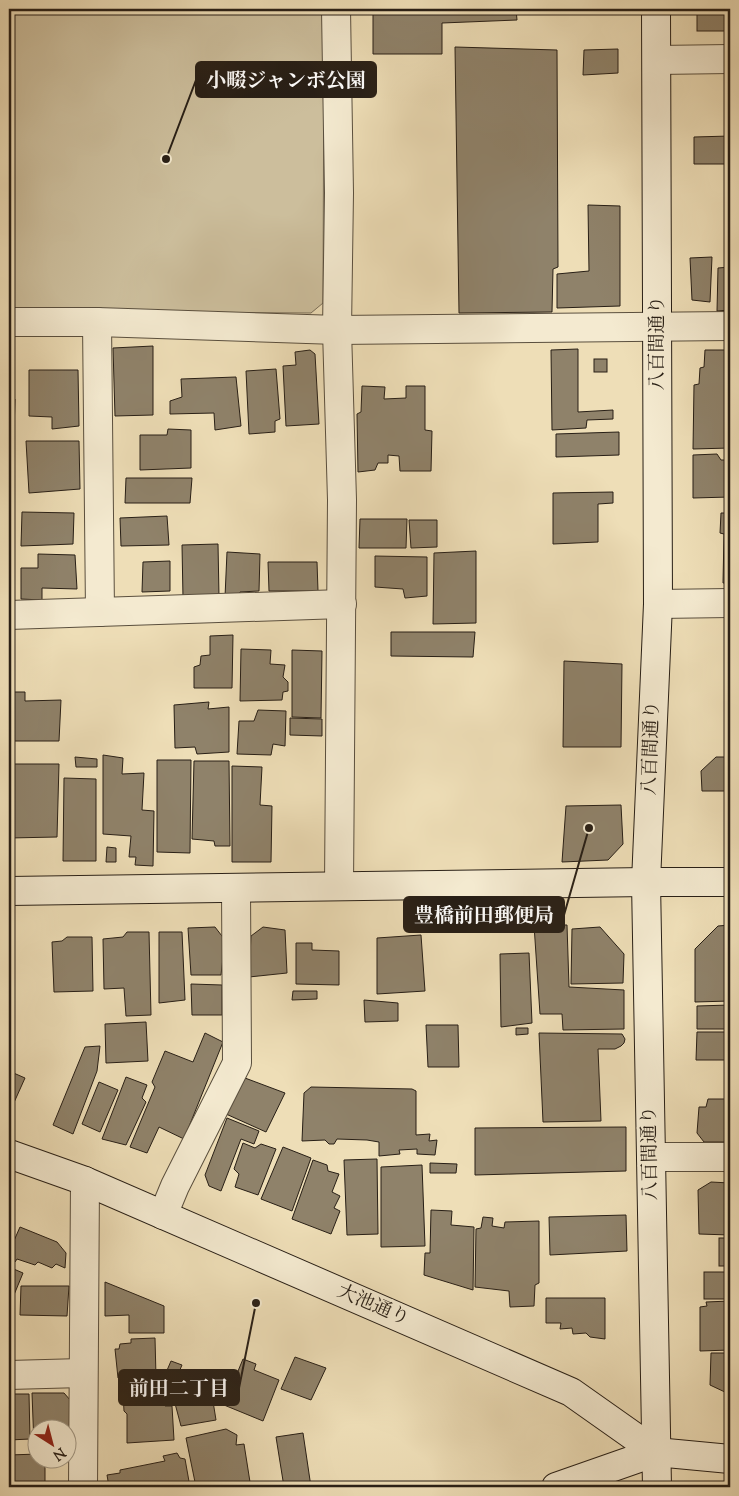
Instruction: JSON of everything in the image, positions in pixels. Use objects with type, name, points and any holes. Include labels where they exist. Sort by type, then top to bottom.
[{"type":"street","points":[[336,9],[339,193],[337,330],[342,500],[339,886]]},
{"type":"street","name":"八百間通り","points":[[656,9],[658,604],[646,882],[657,1487]]},
{"type":"street","points":[[656,60],[730,59]]},
{"type":"street","points":[[9,322],[97,322],[337,330],[730,326]]},
{"type":"street","points":[[97,322],[100,612]]},
{"type":"street","points":[[658,604],[730,603]]},
{"type":"street","points":[[9,615],[342,604]]},
{"type":"street","points":[[9,891],[730,882]]},
{"type":"street","points":[[163,1215],[175,1186],[237,1063],[236,888]]},
{"type":"street","name":"大池通り","points":[[9,1154],[85,1181],[571,1392],[656,1452],[730,1459]]},
{"type":"street","points":[[651,1157],[730,1157]]},
{"type":"street","points":[[83,1487],[82,1373],[85,1181]]},
{"type":"street","points":[[9,1375],[82,1373]]},
{"type":"street","points":[[556,1487],[656,1452]]},
{"type":"shaded area","points":[[9,9],[318,9],[324,14],[323,303],[311,313],[9,311]]},
{"type":"building","points":[[373,9],[516,9],[517,20],[442,23],[442,54],[373,54]]},
{"type":"building","points":[[697,9],[730,9],[730,31],[697,31]]},
{"type":"building","points":[[455,47],[557,50],[558,267],[553,269],[552,312],[459,313]]},
{"type":"building","points":[[618,49],[618,73],[583,75],[584,50]]},
{"type":"building","points":[[730,136],[730,164],[694,164],[694,137]]},
{"type":"building","points":[[588,205],[620,206],[620,306],[557,308],[557,274],[589,271]]},
{"type":"building","points":[[712,257],[710,302],[692,300],[690,258]]},
{"type":"building","points":[[730,267],[730,310],[717,311],[718,268]]},
{"type":"building","points":[[153,346],[153,415],[115,416],[113,348]]},
{"type":"building","points":[[578,349],[578,412],[613,410],[613,419],[587,420],[586,428],[552,430],[551,350]]},
{"type":"building","points":[[310,350],[315,354],[319,424],[286,426],[283,366],[296,365],[295,352]]},
{"type":"building","points":[[705,350],[730,350],[730,448],[693,449],[694,385],[699,384],[700,368],[704,367]]},
{"type":"building","points":[[594,359],[607,359],[607,372],[594,372]]},
{"type":"building","points":[[9,363],[11,363],[11,391],[9,391]]},
{"type":"building","points":[[276,369],[280,419],[275,421],[275,432],[249,434],[246,371]]},
{"type":"building","points":[[29,370],[78,370],[79,426],[52,429],[52,417],[29,416]]},
{"type":"building","points":[[236,377],[241,426],[215,430],[214,413],[170,414],[170,401],[182,397],[181,379]]},
{"type":"building","points":[[362,386],[385,387],[384,399],[406,398],[406,386],[425,386],[425,430],[432,431],[431,471],[400,471],[399,456],[388,455],[388,463],[378,463],[375,470],[358,472],[357,414],[361,412]]},
{"type":"building","points":[[9,399],[15,399],[14,431],[9,431]]},
{"type":"building","points":[[168,429],[191,430],[191,468],[140,470],[140,435],[167,435]]},
{"type":"building","points":[[619,432],[619,455],[556,457],[556,434]]},
{"type":"building","points":[[26,441],[79,441],[80,489],[29,493]]},
{"type":"building","points":[[717,454],[721,460],[730,460],[730,497],[693,498],[693,455]]},
{"type":"building","points":[[9,472],[13,472],[12,513],[9,513]]},
{"type":"building","points":[[126,478],[192,478],[190,503],[125,503]]},
{"type":"building","points":[[613,492],[613,503],[598,504],[598,542],[553,544],[553,493]]},
{"type":"building","points":[[22,512],[74,513],[73,544],[21,546]]},
{"type":"building","points":[[721,513],[730,513],[730,583],[723,583],[724,534],[720,533]]},
{"type":"building","points":[[167,516],[169,545],[121,546],[120,518]]},
{"type":"building","points":[[360,519],[407,519],[406,548],[359,548]]},
{"type":"building","points":[[409,520],[437,520],[437,547],[411,548]]},
{"type":"building","points":[[218,544],[219,597],[183,598],[182,545]]},
{"type":"building","points":[[476,551],[476,623],[433,624],[434,553]]},
{"type":"building","points":[[227,552],[260,554],[259,591],[240,592],[238,600],[225,597]]},
{"type":"building","points":[[38,554],[75,555],[77,589],[42,588],[42,600],[21,599],[21,568],[38,568]]},
{"type":"building","points":[[375,556],[427,557],[427,596],[405,598],[403,589],[375,587]]},
{"type":"building","points":[[170,561],[170,591],[142,592],[143,562]]},
{"type":"building","points":[[268,562],[317,562],[318,591],[269,591]]},
{"type":"building","points":[[391,632],[475,632],[473,657],[391,656]]},
{"type":"building","points":[[233,635],[232,688],[194,688],[194,667],[200,665],[201,656],[210,655],[210,636]]},
{"type":"building","points":[[241,649],[271,650],[270,664],[285,665],[283,677],[288,682],[288,691],[283,692],[282,700],[240,701]]},
{"type":"building","points":[[292,650],[322,651],[321,718],[292,717]]},
{"type":"building","points":[[564,661],[622,664],[621,747],[563,747]]},
{"type":"building","points":[[9,692],[25,692],[25,701],[61,700],[59,741],[9,741]]},
{"type":"building","points":[[209,702],[208,709],[229,707],[229,752],[197,754],[195,747],[175,748],[174,705]]},
{"type":"building","points":[[258,710],[286,711],[285,746],[273,744],[271,755],[237,754],[239,721],[254,721]]},
{"type":"building","points":[[290,718],[322,719],[322,736],[290,735]]},
{"type":"building","points":[[103,755],[123,758],[122,774],[144,773],[142,810],[154,811],[153,866],[135,865],[136,857],[129,857],[131,836],[103,834]]},
{"type":"building","points":[[75,757],[97,759],[97,767],[76,767]]},
{"type":"building","points":[[716,757],[730,757],[730,791],[702,791],[701,771]]},
{"type":"building","points":[[157,760],[191,760],[190,853],[157,852]]},
{"type":"building","points":[[194,761],[229,761],[230,846],[215,846],[214,841],[192,839]]},
{"type":"building","points":[[9,764],[59,764],[57,837],[9,838]]},
{"type":"building","points":[[232,766],[262,767],[260,805],[272,806],[271,862],[232,862]]},
{"type":"building","points":[[64,778],[96,779],[96,861],[63,861]]},
{"type":"building","points":[[621,805],[623,844],[608,860],[562,862],[566,806]]},
{"type":"building","points":[[107,847],[116,848],[116,862],[106,862]]},
{"type":"building","points":[[534,925],[567,925],[569,987],[624,990],[624,1029],[563,1030],[562,1014],[540,1014]]},
{"type":"building","points":[[730,925],[730,1001],[695,1002],[695,949],[718,926]]},
{"type":"building","points":[[215,927],[225,940],[221,975],[191,975],[188,928]]},
{"type":"building","points":[[263,927],[285,930],[287,973],[249,977],[251,936]]},
{"type":"building","points":[[600,927],[624,954],[623,983],[571,984],[572,929]]},
{"type":"building","points":[[127,932],[149,932],[151,1015],[126,1016],[124,988],[104,989],[103,939],[123,937]]},
{"type":"building","points":[[159,932],[182,932],[185,1000],[159,1003]]},
{"type":"building","points":[[421,935],[425,991],[377,994],[377,938]]},
{"type":"building","points":[[67,937],[92,937],[93,991],[54,992],[52,942],[62,941]]},
{"type":"building","points":[[296,943],[312,943],[312,950],[339,951],[339,985],[296,984]]},
{"type":"building","points":[[529,953],[532,1023],[501,1027],[500,954]]},
{"type":"building","points":[[191,984],[222,985],[222,1015],[192,1015]]},
{"type":"building","points":[[293,991],[317,991],[317,999],[292,1000]]},
{"type":"building","points":[[364,1000],[398,1003],[398,1021],[365,1022]]},
{"type":"building","points":[[730,1005],[730,1029],[697,1029],[697,1006]]},
{"type":"building","points":[[146,1022],[148,1061],[106,1063],[105,1024]]},
{"type":"building","points":[[426,1025],[458,1025],[459,1067],[428,1067]]},
{"type":"building","points":[[516,1028],[528,1028],[528,1034],[516,1035]]},
{"type":"building","points":[[697,1032],[730,1032],[730,1060],[696,1060]]},
{"type":"building","points":[[205,1033],[223,1042],[184,1139],[159,1127],[147,1153],[130,1147],[155,1087],[152,1082],[165,1051],[193,1062]]},
{"type":"building","points":[[539,1033],[622,1034],[625,1039],[621,1046],[615,1049],[598,1049],[601,1121],[543,1122]]},
{"type":"building","points":[[100,1046],[97,1071],[73,1134],[53,1125],[85,1047]]},
{"type":"building","points":[[9,1071],[25,1078],[12,1107],[9,1105]]},
{"type":"building","points":[[126,1077],[147,1085],[142,1098],[146,1102],[126,1145],[102,1139]]},
{"type":"building","points":[[245,1078],[285,1093],[266,1132],[226,1114]]},
{"type":"building","points":[[99,1082],[118,1090],[100,1132],[82,1124]]},
{"type":"building","points":[[311,1087],[412,1089],[416,1091],[416,1135],[430,1134],[429,1141],[437,1140],[435,1155],[417,1154],[417,1149],[399,1150],[400,1154],[379,1156],[379,1142],[367,1140],[337,1139],[334,1144],[329,1144],[325,1140],[302,1141],[304,1093]]},
{"type":"building","points":[[708,1099],[730,1099],[730,1142],[704,1142],[697,1133],[699,1107],[706,1107]]},
{"type":"building","points":[[227,1118],[259,1131],[254,1144],[241,1139],[221,1191],[209,1186],[205,1175]]},
{"type":"building","points":[[626,1127],[626,1171],[475,1175],[475,1128]]},
{"type":"building","points":[[243,1143],[255,1148],[261,1144],[276,1149],[258,1195],[235,1187],[239,1174],[234,1169]]},
{"type":"building","points":[[283,1147],[311,1158],[292,1211],[261,1199]]},
{"type":"building","points":[[377,1159],[378,1234],[347,1235],[344,1160]]},
{"type":"building","points":[[313,1160],[327,1165],[328,1171],[339,1174],[332,1192],[340,1196],[334,1208],[340,1211],[331,1234],[292,1219]]},
{"type":"building","points":[[430,1163],[457,1164],[456,1173],[430,1173]]},
{"type":"building","points":[[422,1165],[425,1246],[381,1247],[381,1167]]},
{"type":"building","points":[[711,1182],[730,1183],[730,1235],[699,1234],[698,1190]]},
{"type":"building","points":[[431,1210],[452,1211],[451,1225],[474,1227],[473,1290],[424,1275],[425,1253],[430,1253]]},
{"type":"building","points":[[626,1215],[627,1251],[550,1255],[549,1217]]},
{"type":"building","points":[[483,1217],[493,1218],[492,1226],[504,1228],[505,1222],[539,1221],[539,1283],[535,1285],[534,1306],[510,1307],[509,1291],[475,1287],[476,1229],[481,1228]]},
{"type":"building","points":[[20,1227],[57,1242],[66,1253],[65,1268],[56,1264],[52,1268],[38,1262],[35,1265],[17,1259],[15,1262],[9,1260],[9,1252]]},
{"type":"building","points":[[719,1238],[730,1238],[730,1266],[719,1266]]},
{"type":"building","points":[[9,1267],[23,1273],[9,1307]]},
{"type":"building","points":[[704,1272],[730,1272],[730,1299],[704,1299]]},
{"type":"building","points":[[105,1282],[164,1306],[164,1333],[129,1333],[129,1315],[105,1316]]},
{"type":"building","points":[[21,1286],[69,1286],[67,1316],[20,1315]]},
{"type":"building","points":[[546,1298],[605,1298],[605,1339],[590,1337],[586,1333],[573,1334],[572,1328],[560,1329],[561,1323],[546,1323]]},
{"type":"building","points":[[730,1301],[730,1350],[700,1351],[700,1307],[707,1306],[706,1302]]},
{"type":"building","points":[[155,1338],[156,1377],[118,1378],[115,1349],[119,1349],[120,1344],[131,1343],[131,1339]]},
{"type":"building","points":[[711,1353],[730,1353],[730,1393],[710,1385]]},
{"type":"building","points":[[295,1357],[326,1368],[311,1400],[281,1389]]},
{"type":"building","points":[[243,1359],[256,1364],[254,1370],[279,1380],[263,1421],[224,1405]]},
{"type":"building","points":[[171,1361],[182,1365],[173,1386],[162,1382]]},
{"type":"building","points":[[211,1389],[216,1420],[181,1426],[173,1396]]},
{"type":"building","points":[[32,1393],[64,1393],[71,1401],[71,1418],[33,1418]]},
{"type":"building","points":[[9,1394],[29,1394],[28,1439],[9,1440]]},
{"type":"building","points":[[123,1394],[152,1395],[152,1402],[164,1401],[165,1406],[172,1406],[174,1440],[127,1443],[127,1414],[124,1411]]},
{"type":"building","points":[[226,1429],[237,1435],[236,1445],[244,1444],[250,1482],[223,1487],[196,1487],[186,1438]]},
{"type":"building","points":[[303,1433],[311,1487],[284,1487],[276,1437]]},
{"type":"building","points":[[177,1453],[180,1458],[185,1459],[190,1487],[109,1487],[107,1475],[120,1473],[120,1470],[165,1461],[163,1456]]},
{"type":"building","points":[[28,1454],[28,1468],[45,1468],[45,1484],[68,1487],[9,1487],[9,1455]]},
{"type":"place","name":"小畷ジャンボ公園","points":[[166,159]]},
{"type":"place","name":"豊橋前田郵便局","points":[[589,828]]},
{"type":"place","name":"前田二丁目","points":[[256,1303]]}]
